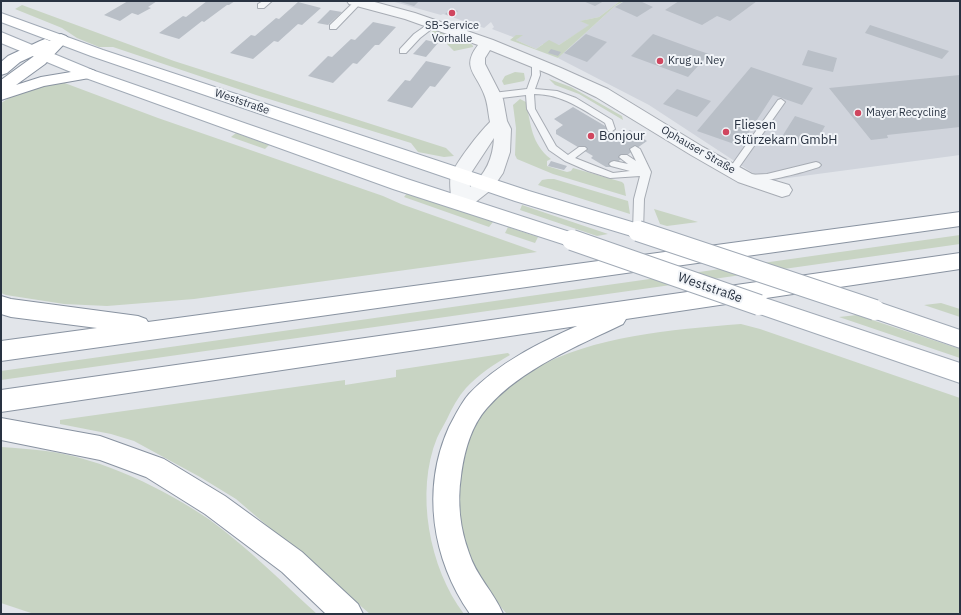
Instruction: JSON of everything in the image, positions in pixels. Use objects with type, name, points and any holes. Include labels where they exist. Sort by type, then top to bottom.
[{"type":"main road","name":"Weststraße","points":[[1,17],[319,128],[412,158],[460,176],[638,231],[960,339]]},
{"type":"main road","name":"Weststraße","points":[[1,37],[90,74],[400,184],[572,240],[960,373]]},
{"type":"main road","points":[[1,88],[38,53],[61,39]]},
{"type":"main road","points":[[1,70],[14,59],[38,53]]},
{"type":"main road","points":[[1,95],[41,82],[90,74]]},
{"type":"main road","points":[[1,351],[960,219]]},
{"type":"main road","points":[[1,401],[960,261]]},
{"type":"main road","points":[[1,305],[11,308],[165,328]]},
{"type":"main road","points":[[488,614],[463,574],[450,541],[444,497],[449,460],[461,428],[478,402],[507,376],[539,356],[632,309]]},
{"type":"main road","points":[[1,429],[100,448],[155,468],[215,505],[292,562],[348,614]]},
{"type":"street","name":"Ophauser Straße","points":[[356,2],[434,24],[488,44],[502,61],[535,64],[602,93],[738,174],[782,190]]},
{"type":"street","points":[[461,203],[485,184],[493,173],[499,161],[503,138],[502,127],[498,123],[497,106],[477,63],[480,52],[488,44]]},
{"type":"street","points":[[490,89],[502,61]]},
{"type":"street","points":[[461,203],[460,176],[485,138],[498,123]]},
{"type":"lane","points":[[261,6],[268,1]]},
{"type":"lane","points":[[333,27],[356,2]]},
{"type":"lane","points":[[403,51],[417,36],[434,24]]},
{"type":"lane","points":[[535,64],[536,75],[530,92],[531,109],[552,148],[568,159],[591,169],[613,176],[646,172]]},
{"type":"lane","points":[[490,89],[549,92],[572,100],[610,122],[611,129]]},
{"type":"lane","points":[[781,102],[738,174],[766,177],[816,165]]},
{"type":"lane","points":[[568,159],[582,149]]},
{"type":"lane","points":[[635,149],[646,172],[639,199],[638,231]]},
{"type":"lane","points":[[624,157],[646,172]]},
{"type":"lane","points":[[614,164],[646,172]]},
{"type":"shaded area","points":[[391,1],[620,1],[599,17],[581,21],[590,25],[559,45],[543,44],[536,49],[516,40],[522,35],[513,37],[492,29],[494,27],[491,22],[484,28],[443,14],[441,15]]},
{"type":"shaded area","points":[[624,1],[960,1],[960,155],[765,181],[649,105],[558,58],[615,6]]},
{"type":"green space","points":[[620,1],[624,1],[615,6],[558,58],[510,40],[516,35],[523,35],[516,40],[536,49],[549,40],[559,45],[589,25],[580,21],[599,17]]},
{"type":"green space","points":[[22,5],[174,61],[446,148],[454,156],[444,157],[418,152],[411,143],[256,95],[113,47],[99,47],[77,38],[62,28],[15,9]]},
{"type":"green space","points":[[436,29],[469,41],[473,47],[454,51],[444,41],[430,33]]},
{"type":"green space","points":[[515,72],[524,73],[524,81],[504,85],[502,81],[505,76]]},
{"type":"green space","points":[[549,79],[571,87],[622,116],[623,120],[579,94],[555,85]]},
{"type":"green space","points":[[62,82],[158,118],[383,196],[401,204],[537,252],[194,299],[107,306],[64,304],[6,295],[1,293],[1,103],[23,92]]},
{"type":"green space","points":[[520,99],[526,102],[533,133],[539,147],[551,159],[547,161],[547,166],[567,172],[571,171],[573,168],[622,182],[624,184],[626,196],[553,174],[517,159],[515,155],[516,128],[513,105]]},
{"type":"green space","points":[[236,133],[269,145],[265,149],[231,137]]},
{"type":"green space","points":[[554,179],[628,201],[630,214],[538,185],[542,180]]},
{"type":"green space","points":[[408,192],[493,222],[489,227],[404,197]]},
{"type":"green space","points":[[522,205],[608,234],[597,236],[520,210]]},
{"type":"green space","points":[[654,209],[698,222],[667,226],[660,224]]},
{"type":"green space","points":[[508,227],[538,237],[535,243],[505,233]]},
{"type":"green space","points":[[960,235],[960,244],[1,380],[1,371]]},
{"type":"green space","points":[[941,303],[960,309],[960,317],[924,305]]},
{"type":"green space","points":[[857,315],[960,349],[960,358],[839,317]]},
{"type":"green space","points":[[741,324],[760,329],[960,398],[960,612],[958,614],[507,614],[485,586],[468,556],[462,533],[458,500],[458,477],[471,435],[493,399],[506,387],[532,370],[556,358],[581,349],[634,336]]},
{"type":"green space","points":[[508,353],[510,355],[481,374],[460,395],[438,435],[430,459],[427,482],[427,505],[429,529],[434,552],[442,575],[464,614],[370,614],[236,499],[200,477],[134,441],[111,434],[60,424],[60,420],[345,380],[345,385],[396,377],[396,370]]},
{"type":"green space","points":[[1,447],[40,450],[88,460],[132,476],[153,486],[210,520],[238,542],[317,614],[34,614],[1,603]]},
{"type":"building","points":[[128,1],[157,1],[148,7],[151,8],[138,15],[132,13],[120,21],[104,15]]},
{"type":"building","points":[[207,1],[235,1],[204,22],[202,21],[179,39],[159,33],[183,16],[186,17]]},
{"type":"building","points":[[397,1],[419,1],[414,6]]},
{"type":"building","points":[[583,1],[604,1],[595,6]]},
{"type":"building","points":[[625,1],[640,1],[653,7],[637,17],[615,7]]},
{"type":"building","points":[[679,1],[757,1],[730,21],[717,16],[702,25],[665,10]]},
{"type":"building","points":[[298,2],[321,8],[302,25],[298,24],[278,42],[274,41],[253,59],[230,53],[251,35],[255,36],[276,18],[279,19]]},
{"type":"building","name":"SB-Service Vorhalle","points":[[451,9],[458,11],[452,17],[445,14]]},
{"type":"building","points":[[330,10],[342,12],[328,25],[317,23]]},
{"type":"building","points":[[373,22],[396,27],[379,45],[375,45],[357,64],[353,63],[333,83],[308,76],[328,56],[332,57],[351,39],[355,40]]},
{"type":"building","points":[[870,25],[949,51],[942,59],[865,33]]},
{"type":"building","points":[[586,34],[607,42],[587,62],[564,53]]},
{"type":"building","points":[[653,34],[709,54],[688,77],[631,56]]},
{"type":"building","points":[[426,40],[438,43],[426,57],[413,54]]},
{"type":"building","points":[[551,49],[561,52],[558,56],[548,53]]},
{"type":"building","points":[[808,50],[837,58],[833,72],[802,65]]},
{"type":"building","points":[[426,61],[451,67],[435,87],[430,86],[412,108],[387,101],[405,80],[410,81]]},
{"type":"building","points":[[751,67],[813,88],[802,105],[773,95],[740,146],[697,131]]},
{"type":"building","points":[[960,75],[960,127],[887,135],[888,138],[871,140],[829,88]]},
{"type":"building","points":[[677,89],[711,101],[697,117],[663,104]]},
{"type":"building","points":[[573,107],[622,136],[630,130],[647,141],[610,167],[606,167],[591,158],[593,156],[556,134],[556,130],[563,125],[554,119]]},
{"type":"building","points":[[795,116],[825,126],[814,145],[791,137],[785,146],[778,143]]},
{"type":"building","points":[[551,161],[567,166],[564,170],[548,166]]},
{"type":"place","name":"SB-Service Vorhalle","points":[[452,13]]},
{"type":"place","name":"Krug u. Ney","points":[[660,61]]},
{"type":"place","name":"Mayer Recycling","points":[[858,113]]},
{"type":"place","name":"Fliesen Stürzekarn GmbH","points":[[726,132]]},
{"type":"place","name":"Bonjour","points":[[591,136]]}]
